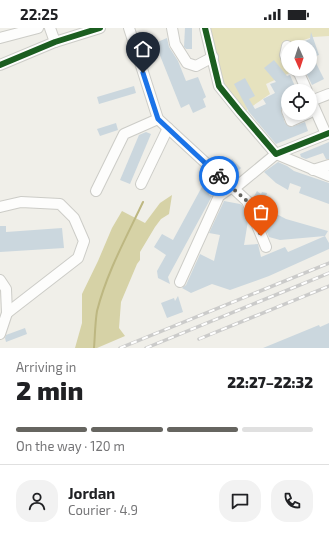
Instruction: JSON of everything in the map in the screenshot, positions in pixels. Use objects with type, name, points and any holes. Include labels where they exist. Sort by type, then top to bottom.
[{"type":"street","points":[[0,38],[38,28]]},
{"type":"street","points":[[50,28],[55,42]]},
{"type":"street","points":[[0,65],[55,42],[100,28]]},
{"type":"street","points":[[129,28],[158,119],[247,201],[266,247]]},
{"type":"street","points":[[172,28],[175,44],[187,63],[196,66],[213,56]]},
{"type":"street","points":[[204,28],[213,56],[219,86],[240,112],[276,154],[329,176]]},
{"type":"street","points":[[317,103],[329,94]]},
{"type":"street","points":[[180,282],[219,196],[232,187],[236,187],[276,154],[328,134],[317,117]]},
{"type":"street","points":[[96,191],[124,134],[158,119]]},
{"type":"street","points":[[141,184],[168,128]]},
{"type":"street","points":[[313,170],[329,164]]},
{"type":"street","points":[[0,207],[21,202],[60,204],[74,218],[84,241],[78,258],[7,313]]},
{"type":"street","points":[[0,280],[6,289],[7,313],[0,334]]},
{"type":"shaded area","points":[[208,28],[329,28],[329,36],[313,37],[304,40],[281,40],[281,76],[283,76],[266,84],[270,94],[244,112],[229,95],[223,83],[220,66]]},
{"type":"shaded area","points":[[172,195],[169,214],[161,219],[140,252],[140,260],[121,302],[119,328],[125,336],[97,348],[75,348],[82,323],[82,294],[112,228],[122,211],[145,223],[160,203]]},
{"type":"building","points":[[185,28],[192,28],[192,49],[186,49],[184,47]]},
{"type":"building","points":[[311,32],[314,40],[307,40],[310,39]]},
{"type":"building","points":[[167,38],[169,47],[178,61],[186,81],[198,77],[206,97],[203,99],[206,107],[193,113],[189,104],[181,108],[155,43]]},
{"type":"building","points":[[274,60],[281,69],[281,76],[290,76],[294,84],[281,84],[281,120],[284,120],[285,123],[291,127],[305,122],[308,131],[276,144],[249,112],[234,84],[245,78],[255,96],[249,99],[255,109],[266,104],[263,99],[275,93],[270,84],[276,82],[264,68]]},
{"type":"building","points":[[317,65],[324,79],[312,84],[308,76],[317,76]]},
{"type":"building","points":[[134,86],[136,93],[99,104],[97,97]]},
{"type":"building","points":[[116,123],[118,130],[100,136],[97,129]]},
{"type":"building","points":[[146,132],[151,134],[130,184],[120,180],[139,135]]},
{"type":"building","points":[[329,142],[329,159],[326,159],[323,153],[306,159],[301,157],[300,154]]},
{"type":"building","points":[[232,159],[241,168],[232,177],[223,168]]},
{"type":"building","points":[[278,162],[294,171],[329,183],[329,204],[299,193],[301,187],[290,183],[288,190],[276,183],[264,172]]},
{"type":"building","points":[[204,183],[212,188],[209,195],[212,196],[168,277],[170,284],[158,278],[157,271],[166,255],[154,247],[162,234],[173,240]]},
{"type":"building","points":[[257,191],[261,194],[262,192],[267,193],[263,207],[286,219],[328,231],[325,236],[280,240],[269,237],[265,228],[266,225],[263,223],[253,198]]},
{"type":"building","points":[[224,201],[242,205],[248,221],[244,245],[258,244],[261,257],[285,247],[288,252],[325,236],[329,243],[329,249],[269,276],[230,290],[212,284],[191,293],[182,288],[186,285],[200,254],[214,261],[220,235],[209,233]]},
{"type":"building","points":[[0,226],[6,226],[6,232],[62,228],[64,248],[0,252]]},
{"type":"building","points":[[178,296],[183,312],[167,318],[161,303],[174,298],[175,301]]},
{"type":"building","points":[[329,323],[329,348],[263,348],[319,325],[320,327]]},
{"type":"building","points":[[25,328],[27,334],[6,342],[6,335]]},
{"type":"waterway","points":[[94,348],[96,316],[101,297],[117,255],[143,202]]},
{"type":"railway","points":[[120,348],[329,263]]},
{"type":"railway","points":[[146,348],[329,273]]},
{"type":"railway","points":[[199,339],[329,286]]},
{"type":"cycle path","points":[[0,65],[55,42],[100,28]]},
{"type":"cycle path","points":[[205,28],[219,86],[276,154],[329,133]]},
{"type":"way so far","points":[[219,176],[247,201],[261,236]]},
{"type":"route","points":[[143,73],[158,119],[219,176]]}]
